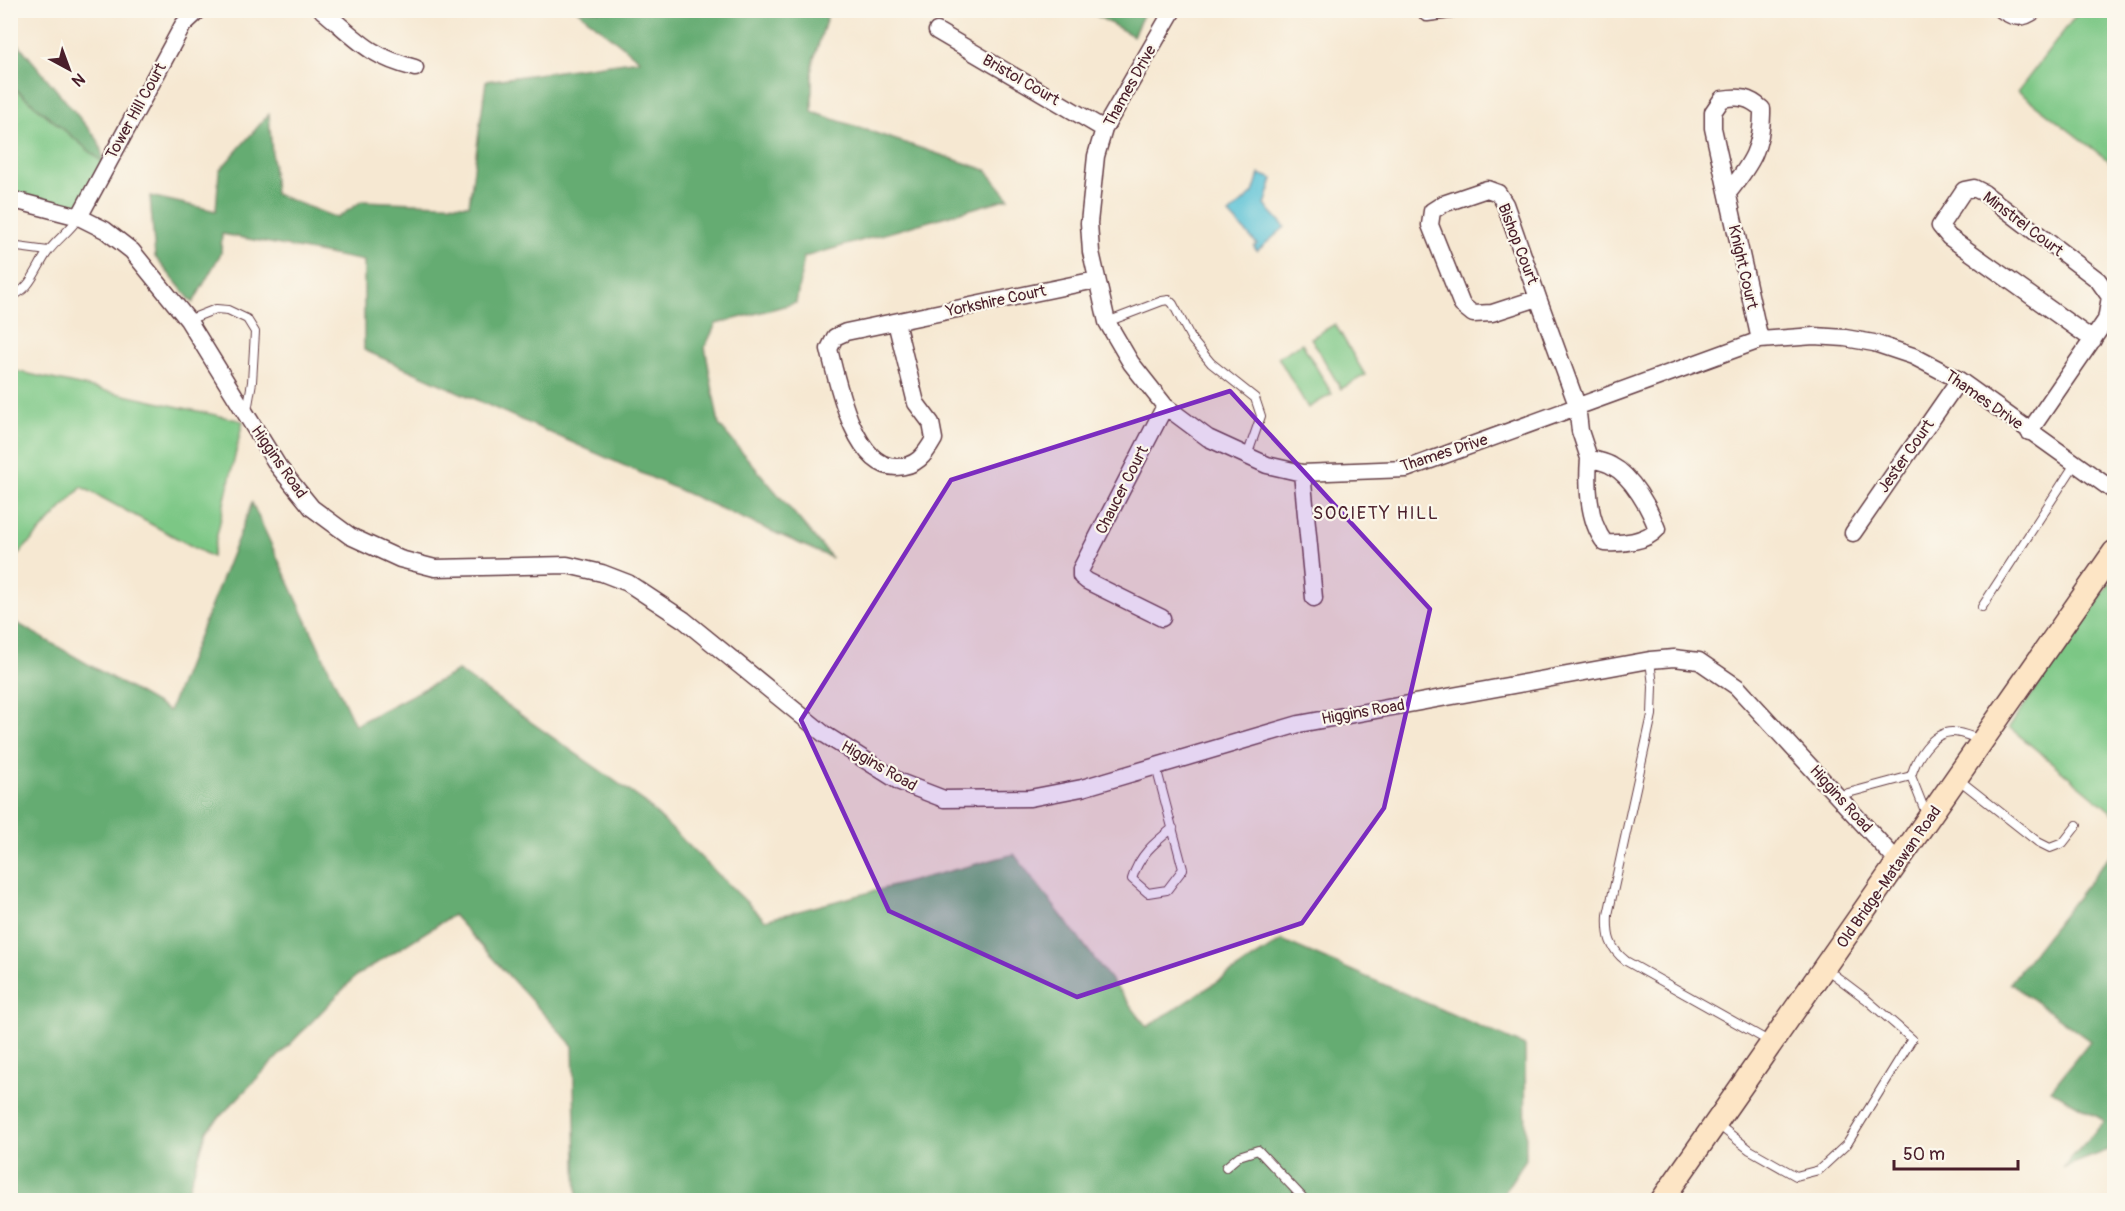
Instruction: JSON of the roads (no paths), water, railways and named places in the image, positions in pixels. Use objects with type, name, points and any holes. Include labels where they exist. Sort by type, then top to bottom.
[{"type":"main road","name":"Old Bridge-Matawan Road","points":[[1662,1200],[2115,552]]},
{"type":"street","name":"Tower Hill Court","points":[[79,217],[183,25],[199,10]]},
{"type":"street","points":[[322,10],[369,51],[389,62],[415,68]]},
{"type":"street","name":"Thames Drive","points":[[1173,10],[1104,129],[1096,156],[1089,223],[1096,280],[1107,322],[1131,363],[1165,406],[1208,438],[1267,465],[1302,473],[1406,469],[1760,340],[1814,336],[1874,343],[1913,356],[1959,380],[2115,491]]},
{"type":"street","points":[[1425,10],[1434,14],[1450,10]]},
{"type":"street","points":[[2002,10],[2017,17],[2026,17],[2034,10]]},
{"type":"street","name":"Bristol Court","points":[[937,31],[1104,129]]},
{"type":"street","name":"Knight Court","points":[[1728,193],[1753,162],[1763,131],[1762,109],[1754,102],[1738,97],[1722,99],[1713,112],[1713,128],[1760,340]]},
{"type":"street","name":"Minstrel Court","points":[[2030,432],[2093,340],[2106,320],[2110,297],[2098,280],[1984,193],[1974,188],[1964,190],[1940,226],[1949,237],[2093,340]]},
{"type":"street","name":"Bishop Court","points":[[1538,298],[1492,313],[1473,314],[1462,305],[1430,225],[1432,211],[1443,204],[1487,189],[1498,193],[1505,204],[1578,405],[1580,431],[1589,458]]},
{"type":"street","name":"Higgins Road","points":[[10,199],[79,217],[105,230],[132,251],[188,320],[278,466],[300,495],[312,508],[350,536],[400,559],[435,568],[567,565],[602,573],[628,583],[684,620],[824,734],[900,782],[944,799],[1030,798],[1082,788],[1299,724],[1650,660],[1674,658],[1699,661],[1728,680],[1758,707],[1899,863]]},
{"type":"street","name":"Yorkshire Court","points":[[896,322],[916,403],[931,423],[934,439],[924,456],[907,467],[886,467],[872,455],[847,416],[829,350],[835,337],[846,332],[1096,280]]},
{"type":"street","name":"Jester Court","points":[[1853,533],[1959,380]]},
{"type":"street","name":"Chaucer Court","points":[[1161,618],[1082,576],[1081,568],[1165,406]]},
{"type":"street","points":[[1589,458],[1613,466],[1626,478],[1653,517],[1657,529],[1651,536],[1615,544],[1605,543],[1599,535],[1587,486],[1589,458]]},
{"type":"street","points":[[1302,473],[1314,598]]},
{"type":"lane","points":[[10,296],[21,293],[48,251],[69,232],[79,217]]},
{"type":"lane","points":[[10,246],[48,251]]},
{"type":"lane","points":[[1107,322],[1169,300],[1192,340],[1211,363],[1255,398],[1261,416],[1247,457]]},
{"type":"lane","points":[[188,320],[216,309],[228,310],[247,319],[255,332],[252,382],[246,414]]},
{"type":"lane","points":[[1982,607],[2075,464]]},
{"type":"lane","points":[[1650,660],[1653,686],[1652,715],[1608,915],[1607,936],[1616,953],[1626,961],[1772,1043]]},
{"type":"lane","points":[[1929,819],[1911,776],[1916,761],[1937,737],[1952,732],[1984,741]]},
{"type":"lane","points":[[1156,767],[1173,828],[1183,869],[1167,890],[1148,893],[1132,879],[1136,862],[1173,828]]},
{"type":"lane","points":[[1837,796],[1911,776]]},
{"type":"lane","points":[[1958,778],[2038,842],[2050,848],[2063,843],[2077,825]]},
{"type":"lane","points":[[1716,1123],[1750,1150],[1796,1176],[1819,1170],[1847,1144],[1912,1039],[1866,999],[1824,968]]},
{"type":"lane","points":[[1226,1167],[1239,1156],[1258,1150],[1305,1200]]},
{"type":"water","points":[[1259,174],[1273,179],[1265,205],[1285,227],[1257,251],[1254,247],[1257,244],[1229,214],[1253,193]]},
{"type":"district","name":"SOCIETY HILL","points":[[1376,513]]}]
